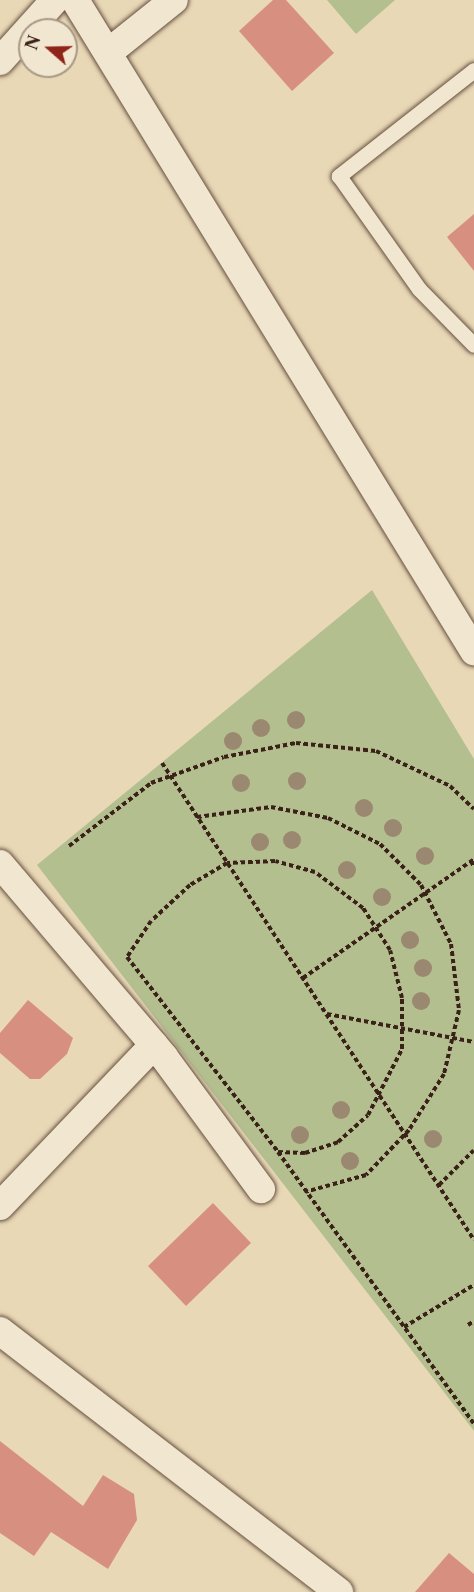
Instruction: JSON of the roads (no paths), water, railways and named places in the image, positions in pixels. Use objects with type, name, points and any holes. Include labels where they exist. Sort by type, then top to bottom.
[{"type":"street","points":[[0,61],[54,0]]},
{"type":"street","points":[[75,0],[109,52],[474,651]]},
{"type":"street","points":[[109,52],[174,0]]},
{"type":"street","points":[[0,864],[154,1045],[261,1189]]},
{"type":"street","points":[[0,1206],[154,1045]]},
{"type":"street","points":[[0,1331],[339,1592]]},
{"type":"lane","points":[[474,70],[339,176],[419,290],[474,345]]}]
